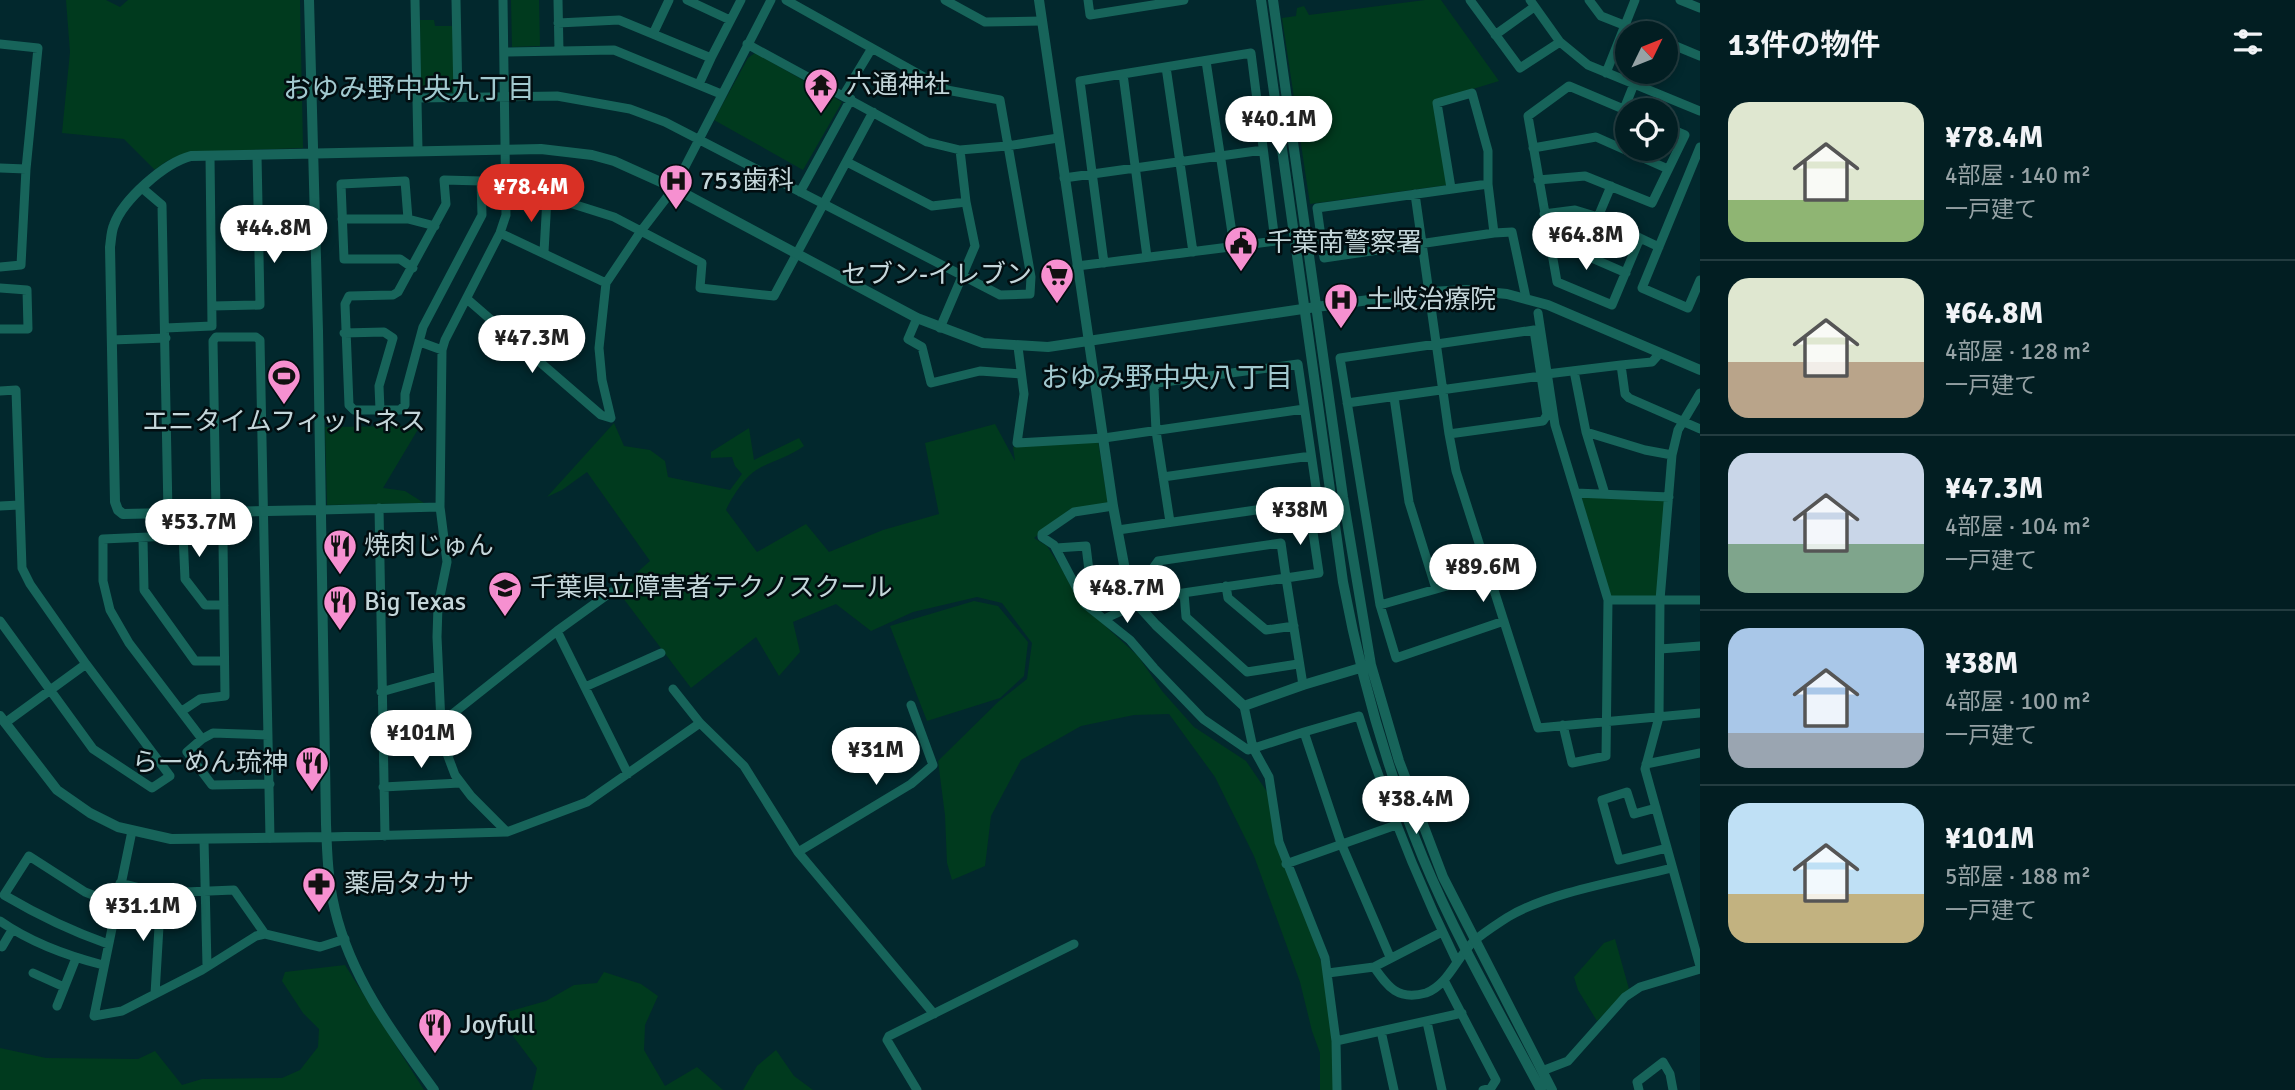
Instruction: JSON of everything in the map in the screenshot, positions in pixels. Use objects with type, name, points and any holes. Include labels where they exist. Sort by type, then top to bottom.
[{"type":"street","points":[[310,0],[327,838],[335,911],[355,965],[380,1012],[433,1090]]},
{"type":"street","points":[[415,0],[418,150]]},
{"type":"street","points":[[456,0],[458,97]]},
{"type":"street","points":[[503,0],[506,215],[500,233],[442,350],[440,507],[447,562],[438,606],[438,676],[441,723],[449,763],[460,783],[507,832]]},
{"type":"street","points":[[558,0],[559,51]]},
{"type":"street","points":[[653,34],[669,0]]},
{"type":"street","points":[[687,0],[730,20]]},
{"type":"street","points":[[699,84],[741,0]]},
{"type":"street","points":[[467,299],[601,415],[611,418],[602,380],[599,348],[606,283],[674,188],[771,0]]},
{"type":"street","points":[[417,98],[557,96],[630,109],[666,122],[1000,295],[1030,294],[1031,277],[1000,100],[947,89],[786,0]]},
{"type":"street","points":[[945,0],[985,22],[1042,21]]},
{"type":"street","points":[[1039,0],[1088,342],[1125,569],[1136,602],[1156,625],[1244,706],[1253,748],[1269,777],[1279,842],[1312,923],[1328,973],[1336,1041],[1337,1090]]},
{"type":"street","points":[[1088,0],[1090,15],[1136,3],[1184,0]]},
{"type":"street","points":[[1261,0],[1371,665],[1399,761],[1470,945],[1541,1090]]},
{"type":"street","points":[[1273,0],[1343,582],[1360,668],[1380,741],[1406,816],[1433,881],[1552,1090]]},
{"type":"street","points":[[1470,0],[1520,68],[1560,42]]},
{"type":"street","points":[[1589,0],[1601,16],[1615,21]]},
{"type":"street","points":[[1626,21],[1635,0]]},
{"type":"street","points":[[1680,0],[1700,8]]},
{"type":"street","points":[[1495,35],[1532,4],[1560,42],[1588,65],[1615,77]]},
{"type":"street","points":[[558,23],[619,20],[711,58]]},
{"type":"street","points":[[0,44],[38,48],[26,169],[21,265],[0,267]]},
{"type":"street","points":[[747,44],[927,142],[960,150],[1058,138]]},
{"type":"street","points":[[1678,47],[1700,56]]},
{"type":"street","points":[[800,192],[872,48]]},
{"type":"street","points":[[1606,73],[1615,49]]},
{"type":"street","points":[[504,52],[614,50],[721,94]]},
{"type":"street","points":[[1077,266],[1275,242],[1251,53],[1080,80],[1104,262]]},
{"type":"street","points":[[1206,61],[1234,246]]},
{"type":"street","points":[[1166,67],[1193,252]]},
{"type":"street","points":[[1123,74],[1147,257]]},
{"type":"street","points":[[1630,98],[1634,84],[1700,110]]},
{"type":"street","points":[[1615,105],[1569,86],[1528,116],[1557,282],[1612,305],[1640,238]]},
{"type":"street","points":[[1451,188],[1437,103],[1472,93],[1488,151],[1488,184],[1494,233]]},
{"type":"street","points":[[507,197],[547,198],[614,217],[702,263],[700,288],[774,296],[873,112]]},
{"type":"street","points":[[1678,132],[1685,135],[1678,149]]},
{"type":"street","points":[[1533,148],[1596,137],[1668,169]]},
{"type":"street","points":[[1700,147],[1642,288],[1688,308],[1700,280]]},
{"type":"street","points":[[440,507],[123,514],[118,510],[115,502],[110,247],[113,226],[122,210],[161,169],[191,156],[506,149],[541,149],[592,155],[634,168],[917,318],[983,343],[1048,347],[1430,292],[1487,291],[1548,305],[1700,370]]},
{"type":"street","points":[[940,328],[975,246],[960,150]]},
{"type":"street","points":[[1064,178],[1263,150]]},
{"type":"street","points":[[212,306],[260,305],[257,155]]},
{"type":"street","points":[[165,328],[212,326],[210,156]]},
{"type":"street","points":[[1538,180],[1585,176],[1651,203],[1672,161]]},
{"type":"street","points":[[847,162],[932,206],[966,202]]},
{"type":"street","points":[[0,168],[26,169]]},
{"type":"street","points":[[444,180],[481,181],[482,215],[423,327],[405,394],[405,405],[400,410],[354,410],[349,405],[344,332],[345,304],[349,296],[393,295],[398,292],[413,268],[446,204],[444,180]]},
{"type":"street","points":[[408,219],[405,181],[341,184],[344,259],[400,259],[413,268]]},
{"type":"street","points":[[1488,184],[1317,208],[1324,258],[1512,232],[1526,298]]},
{"type":"street","points":[[1598,218],[1611,187]]},
{"type":"street","points":[[142,188],[162,205],[168,513]]},
{"type":"street","points":[[1415,194],[1456,471],[1538,728],[1700,713]]},
{"type":"street","points":[[544,252],[547,198]]},
{"type":"street","points":[[1544,214],[1575,210],[1659,247]]},
{"type":"street","points":[[342,219],[408,219],[435,226]]},
{"type":"street","points":[[500,233],[606,283]]},
{"type":"street","points":[[1550,251],[1571,249],[1626,272]]},
{"type":"street","points":[[0,288],[27,289],[28,329],[0,329]]},
{"type":"street","points":[[1449,434],[1543,421],[1547,415],[1538,313]]},
{"type":"street","points":[[917,318],[908,339],[922,347],[931,383],[980,371],[1020,374]]},
{"type":"street","points":[[1504,621],[1396,658],[1380,605],[1340,358],[1534,330],[1555,425],[1608,600],[1606,756],[1572,763],[1563,725]]},
{"type":"street","points":[[344,332],[384,332],[393,338],[379,386],[380,410]]},
{"type":"street","points":[[216,511],[213,341],[216,337],[256,337],[260,340],[271,838]]},
{"type":"street","points":[[112,340],[166,338]]},
{"type":"street","points":[[420,342],[442,350]]},
{"type":"street","points":[[1018,347],[1024,394],[1017,443],[1104,438],[1304,409]]},
{"type":"street","points":[[1347,403],[1652,362],[1660,353]]},
{"type":"street","points":[[1118,530],[1318,501],[1298,364],[1157,383],[1154,388],[1156,431],[1170,522]]},
{"type":"street","points":[[1621,365],[1625,394],[1629,398],[1700,429]]},
{"type":"street","points":[[1574,371],[1586,432],[1605,494]]},
{"type":"street","points":[[0,391],[16,390],[22,568],[30,584],[86,664],[170,776],[152,788],[93,749],[0,621]]},
{"type":"street","points":[[1542,1071],[1568,1061],[1625,996],[1640,987],[1700,968],[1646,764],[1659,717],[1661,600],[1672,455],[1683,421],[1700,393]]},
{"type":"street","points":[[1394,397],[1409,502],[1436,589]]},
{"type":"street","points":[[1586,432],[1645,450],[1672,455]]},
{"type":"street","points":[[1163,477],[1311,456]]},
{"type":"street","points":[[1576,494],[1669,497]]},
{"type":"street","points":[[0,506],[19,505]]},
{"type":"street","points":[[1113,506],[1074,512],[1042,534],[1056,548],[1085,604],[1130,640],[1203,719],[1248,750],[1359,716],[1416,877],[1457,961]]},
{"type":"street","points":[[379,508],[385,836]]},
{"type":"street","points":[[182,512],[185,579],[205,605],[224,605]]},
{"type":"street","points":[[1104,620],[1136,602],[1158,596],[1319,573],[1310,512]]},
{"type":"street","points":[[182,711],[200,699],[225,696],[223,541],[217,534],[103,539],[103,581],[110,610],[129,643],[202,739]]},
{"type":"street","points":[[143,538],[144,590],[195,661],[224,661]]},
{"type":"street","points":[[1158,596],[1153,568],[1158,561],[1281,543],[1303,685]]},
{"type":"street","points":[[1056,548],[1086,546],[1091,587],[1079,593]]},
{"type":"street","points":[[1380,605],[1489,574]]},
{"type":"street","points":[[1226,586],[1228,598],[1266,630],[1294,626]]},
{"type":"street","points":[[441,723],[611,592]]},
{"type":"street","points":[[1185,593],[1186,617],[1247,672],[1298,664]]},
{"type":"street","points":[[1608,600],[1700,600]]},
{"type":"street","points":[[557,631],[628,774]]},
{"type":"street","points":[[1660,649],[1700,646]]},
{"type":"street","points":[[585,687],[661,653]]},
{"type":"street","points":[[86,664],[51,690],[3,719],[57,790],[72,802],[104,821],[132,831],[171,839],[327,838],[507,832],[586,802],[700,723]]},
{"type":"street","points":[[1244,706],[1360,668]]},
{"type":"street","points":[[381,692],[438,676]]},
{"type":"street","points":[[673,689],[700,723],[744,766],[798,852],[934,1014]]},
{"type":"street","points":[[798,852],[911,783],[933,765],[911,705]]},
{"type":"street","points":[[1304,732],[1341,843],[1390,957]]},
{"type":"street","points":[[268,735],[213,733],[187,752],[212,785],[270,784]]},
{"type":"street","points":[[1646,764],[1700,753]]},
{"type":"street","points":[[383,787],[460,783]]},
{"type":"street","points":[[1656,808],[1634,814],[1627,792],[1602,800],[1619,860],[1667,848]]},
{"type":"street","points":[[1286,864],[1396,825]]},
{"type":"street","points":[[132,831],[93,1016],[122,1011],[207,966],[256,936],[265,934],[320,947],[345,939]]},
{"type":"street","points":[[204,839],[207,966]]},
{"type":"street","points":[[108,944],[38,915],[4,895],[29,856],[85,892],[116,904]]},
{"type":"street","points":[[1374,967],[1400,995],[1425,993],[1444,979],[1470,945],[1510,916],[1577,891],[1672,868]]},
{"type":"street","points":[[120,883],[161,893],[233,890],[265,934]]},
{"type":"street","points":[[155,994],[161,893]]},
{"type":"street","points":[[0,922],[76,958],[103,965]]},
{"type":"street","points":[[2,947],[12,930]]},
{"type":"street","points":[[1328,973],[1374,967],[1442,932]]},
{"type":"street","points":[[917,1090],[887,1040],[889,1036],[1074,944]]},
{"type":"street","points":[[57,1006],[76,958]]},
{"type":"street","points":[[33,973],[64,987]]},
{"type":"street","points":[[1444,979],[1496,1080],[1491,1088],[1483,1090]]},
{"type":"street","points":[[1336,1041],[1462,1013]]},
{"type":"street","points":[[1427,1022],[1441,1090]]},
{"type":"street","points":[[1381,1031],[1394,1090]]},
{"type":"street","points":[[1639,1090],[1637,1082],[1663,1062],[1670,1074],[1673,1090]]},
{"type":"green space","points":[[66,0],[106,0],[120,7],[128,0],[300,0],[303,148],[196,152],[174,158],[155,170],[124,139],[62,133],[70,52]]},
{"type":"green space","points":[[511,0],[539,0],[540,46],[512,47]]},
{"type":"green space","points":[[1441,0],[1499,81],[1434,101],[1447,185],[1310,204],[1282,18],[1296,16],[1297,8],[1304,6],[1309,15]]},
{"type":"green space","points":[[420,20],[434,20],[435,26],[453,26],[454,93],[421,92]]},
{"type":"green space","points":[[755,53],[842,102],[803,170],[714,120],[748,58]]},
{"type":"green space","points":[[614,423],[624,446],[650,450],[665,461],[668,477],[730,490],[742,474],[732,457],[711,458],[711,452],[749,428],[754,460],[799,438],[804,446],[753,472],[739,487],[726,510],[757,552],[806,524],[829,552],[883,530],[939,514],[925,443],[995,424],[1015,461],[1013,447],[1098,441],[1108,504],[1070,509],[1034,538],[1047,546],[1079,602],[1138,656],[1162,691],[1194,727],[1246,761],[1272,799],[1275,838],[1331,991],[1341,1090],[1320,1090],[1320,1053],[1300,982],[1254,856],[1215,777],[1169,714],[1134,715],[1081,726],[1021,760],[991,816],[985,866],[952,880],[947,863],[945,815],[938,761],[998,702],[1027,679],[1032,643],[1002,603],[977,597],[913,612],[871,631],[836,604],[793,622],[800,652],[779,676],[756,637],[691,688],[617,590],[650,561],[587,472],[547,497]]},
{"type":"green space","points":[[420,426],[383,488],[405,491],[424,503],[327,505],[325,427]]},
{"type":"green space","points":[[1581,496],[1667,501],[1659,596],[1609,597]]},
{"type":"green space","points":[[974,601],[998,606],[1028,642],[1024,676],[1000,698],[927,721],[890,626]]},
{"type":"green space","points":[[1615,939],[1629,989],[1597,1021],[1578,990],[1574,977],[1604,943]]},
{"type":"green space","points":[[345,965],[424,1090],[0,1090],[0,1048],[46,1058],[138,1059],[155,1051],[182,1085],[202,1079],[282,1078],[300,1070],[318,1047],[319,1029],[303,1013],[282,981],[285,972]]},
{"type":"green space","points":[[604,972],[641,984],[658,996],[645,1025],[644,1050],[665,1086],[697,1067],[723,1090],[532,1090],[537,1068],[497,1015],[546,1001],[574,985],[597,983]]},
{"type":"green space","points":[[776,1050],[794,1076],[813,1090],[743,1090],[757,1066]]},
{"type":"place","name":"六通神社","points":[[821,115]]},
{"type":"place","name":"753歯科","points":[[676,211]]},
{"type":"place","name":"千葉南警察署","points":[[1241,273]]},
{"type":"place","name":"セブン-イレブン","points":[[1057,305]]},
{"type":"place","name":"土岐治療院","points":[[1341,330]]},
{"type":"place","name":"エニタイムフィットネス","points":[[284,406]]},
{"type":"place","name":"焼肉じゅん","points":[[340,576]]},
{"type":"place","name":"千葉県立障害者テクノスクール","points":[[505,618]]},
{"type":"place","name":"Big Texas","points":[[340,632]]},
{"type":"place","name":"らーめん琉神","points":[[312,793]]},
{"type":"place","name":"薬局タカサ","points":[[319,914]]},
{"type":"place","name":"Joyfull","points":[[435,1055]]},
{"type":"district","name":"おゆみ野中央九丁目","points":[[409,89]]},
{"type":"district","name":"おゆみ野中央八丁目","points":[[1167,378]]}]
